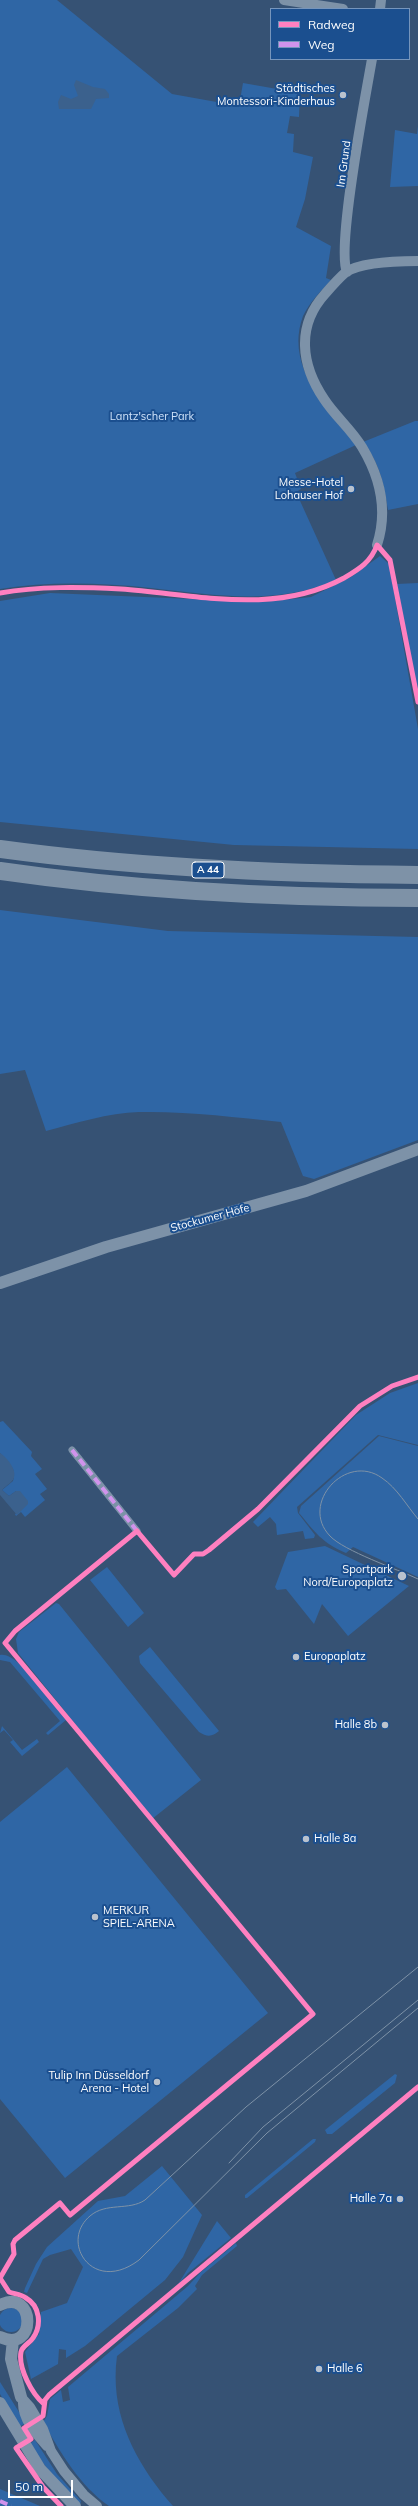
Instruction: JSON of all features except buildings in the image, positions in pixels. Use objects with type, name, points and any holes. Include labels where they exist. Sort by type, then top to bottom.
[{"type":"highway","name":"A 44","points":[[0,849],[170,867],[232,871],[418,875]]},
{"type":"highway","name":"A 44","points":[[0,871],[52,879],[231,894],[418,898]]},
{"type":"street","points":[[284,0],[336,8]]},
{"type":"street","name":"Im Grund","points":[[347,272],[344,255],[350,202],[372,60]]},
{"type":"street","points":[[378,545],[384,514],[375,476],[362,448],[347,425],[324,400],[311,376],[304,354],[305,328],[319,301],[347,272],[380,263],[418,261]]},
{"type":"street","name":"Stockumer Höfe","points":[[0,1282],[106,1247],[306,1190],[418,1149]]},
{"type":"street","points":[[72,1450],[137,1531]]},
{"type":"street","points":[[0,2305],[7,2302],[16,2303],[27,2314],[28,2324],[26,2330],[13,2340],[0,2338],[5,2352],[11,2359]]},
{"type":"street","points":[[13,2340],[11,2359],[22,2399],[30,2407],[43,2429],[51,2451],[64,2471],[84,2495],[98,2506]]},
{"type":"street","points":[[0,2403],[23,2443],[50,2482],[75,2506]]},
{"type":"green space","name":"Lantz'scher Park","points":[[0,0],[57,0],[172,94],[239,106],[243,83],[300,93],[299,117],[290,116],[287,133],[294,134],[293,152],[313,157],[305,199],[296,227],[331,246],[326,278],[331,280],[312,302],[303,316],[299,335],[299,353],[304,370],[312,386],[333,417],[356,445],[295,473],[301,489],[296,492],[336,580],[314,588],[268,596],[222,595],[132,586],[95,584],[37,585],[0,589]]},
{"type":"green space","points":[[418,126],[418,186],[390,187],[395,130],[417,134]]},
{"type":"green space","points":[[418,421],[418,504],[388,510],[380,474],[374,458],[363,442]]},
{"type":"green space","points":[[380,556],[389,564],[418,729],[418,849],[234,845],[0,822],[0,601],[50,593],[263,602],[311,597],[351,577]]},
{"type":"green space","points":[[418,583],[418,695],[397,584]]},
{"type":"green space","points":[[0,910],[168,931],[418,937],[418,1140],[314,1179],[303,1176],[281,1122],[192,1113],[139,1112],[104,1116],[46,1131],[25,1070],[0,1074]]},
{"type":"green space","points":[[418,1383],[418,1445],[378,1435],[297,1507],[298,1513],[315,1535],[314,1538],[305,1539],[303,1531],[277,1535],[276,1524],[270,1517],[258,1527],[253,1522],[356,1415],[390,1393]]},
{"type":"green space","points":[[3,1421],[32,1452],[31,1456],[42,1469],[35,1474],[47,1489],[40,1494],[45,1500],[25,1517],[21,1512],[16,1516],[15,1514],[20,1511],[16,1491],[9,1496],[2,1490],[13,1481],[14,1476],[13,1469],[0,1453],[0,1422]]},
{"type":"green space","points":[[379,1436],[418,1446],[418,1577],[353,1547],[346,1553],[330,1545],[299,1513],[301,1506]]},
{"type":"green space","points":[[325,1546],[409,1586],[348,1636],[322,1604],[314,1624],[286,1589],[277,1590],[275,1587],[288,1552]]},
{"type":"green space","points":[[107,1567],[144,1613],[128,1627],[90,1580]]},
{"type":"green space","points":[[56,1603],[59,1604],[201,1780],[152,1819],[18,1653],[16,1639],[19,1632]]},
{"type":"green space","points":[[150,1647],[219,1731],[209,1736],[199,1732],[140,1663],[139,1656]]},
{"type":"green space","points":[[0,1655],[8,1656],[26,1670],[66,1720],[48,1735],[46,1733],[60,1721],[10,1662],[0,1660]]},
{"type":"green space","points":[[2,1726],[22,1750],[37,1739],[39,1742],[22,1756],[10,1742],[13,1740],[4,1730],[0,1733]]},
{"type":"green space","name":"MERKUR SPIEL-ARENA","points":[[67,1767],[268,2013],[65,2178],[0,2099],[0,1822]]},
{"type":"green space","points":[[395,2074],[397,2075],[395,2083],[332,2134],[327,2134],[325,2130]]},
{"type":"green space","points":[[313,2139],[316,2139],[315,2142],[247,2198],[245,2198],[245,2195]]},
{"type":"green space","points":[[162,2166],[202,2215],[183,2257],[165,2280],[85,2346],[66,2358],[66,2350],[59,2349],[58,2364],[31,2379],[25,2352],[39,2334],[41,2312],[67,2303],[83,2267],[71,2249],[50,2255],[43,2259],[27,2293],[24,2292],[36,2264],[47,2247],[98,2201],[125,2196]]},
{"type":"green space","points":[[217,2221],[231,2238],[188,2273],[177,2286]]},
{"type":"green space","points":[[236,2243],[237,2246],[202,2275],[195,2286],[197,2289],[178,2308],[117,2356],[117,2398],[121,2418],[128,2437],[148,2473],[173,2506],[109,2506],[98,2498],[72,2468],[43,2422],[47,2416],[50,2399],[61,2390],[63,2402],[70,2400],[68,2387],[188,2286],[201,2272]]},
{"type":"green space","points":[[11,2308],[20,2311],[23,2320],[20,2329],[11,2332],[2,2329],[-1,2320],[2,2311]]},
{"type":"green space","points":[[0,2382],[26,2423],[19,2427],[0,2394]]},
{"type":"green space","points":[[35,2440],[57,2474],[81,2501],[80,2505],[63,2490],[29,2444]]},
{"type":"green space","points":[[0,2489],[40,2506],[0,2506]]},
{"type":"shaded area","points":[[76,80],[93,87],[105,89],[109,94],[109,98],[96,99],[91,109],[59,109],[58,102],[61,95],[71,99],[78,96],[74,85]]},
{"type":"shaded area","points":[[0,1453],[6,1458],[14,1470],[14,1478],[2,1490],[9,1496],[16,1491],[20,1491],[28,1501],[28,1504],[17,1515],[0,1495]]},
{"type":"tram line","points":[[418,1519],[402,1497],[387,1482],[382,1478],[368,1472],[354,1472],[342,1476],[331,1485],[323,1497],[320,1510],[322,1523],[330,1536],[337,1542],[358,1554],[418,1579]]},
{"type":"tram line","points":[[418,1967],[246,2107],[145,2200],[132,2205],[103,2209],[90,2216],[81,2227],[78,2239],[80,2251],[86,2261],[95,2268],[108,2272],[122,2269],[139,2260],[267,2133],[418,2008]]},
{"type":"tram line","points":[[229,2163],[263,2127],[418,2000]]},
{"type":"marked path","points":[[72,1450],[137,1531]]},
{"type":"marked path","points":[[0,2501],[11,2506]]},
{"type":"cycle path","points":[[0,593],[30,589],[75,588],[121,589],[234,600],[290,596],[317,590],[344,578],[368,561],[377,545],[390,560],[418,702]]},
{"type":"cycle path","points":[[44,2404],[39,2400],[27,2380],[21,2358],[21,2352],[24,2346],[32,2340],[36,2333],[38,2327],[37,2311],[31,2301],[20,2295],[9,2292],[0,2278],[14,2254],[13,2244],[15,2240],[60,2203],[70,2215],[313,2014],[5,1643],[15,1631],[137,1531],[174,1575],[194,1554],[203,1554],[209,1550],[258,1509],[360,1406],[392,1386],[418,1377]]},
{"type":"cycle path","points":[[61,2506],[43,2487],[16,2448],[31,2439],[24,2428],[43,2416],[45,2400],[49,2395],[418,2087]]},
{"type":"place","name":"Städtisches Montessori-Kinderhaus","points":[[343,95]]},
{"type":"place","name":"Messe-Hotel Lohauser Hof","points":[[351,489]]},
{"type":"place","name":"Sportpark Nord/Europaplatz","points":[[402,1576]]},
{"type":"place","name":"Europaplatz","points":[[296,1657]]},
{"type":"place","name":"Halle 8b","points":[[385,1725]]},
{"type":"place","name":"Halle 8a","points":[[306,1839]]},
{"type":"place","name":"MERKUR SPIEL-ARENA","points":[[95,1917]]},
{"type":"place","name":"Tulip Inn Düsseldorf Arena - Hotel","points":[[157,2082]]},
{"type":"place","name":"Halle 7a","points":[[400,2199]]},
{"type":"place","name":"Halle 6","points":[[319,2369]]}]
